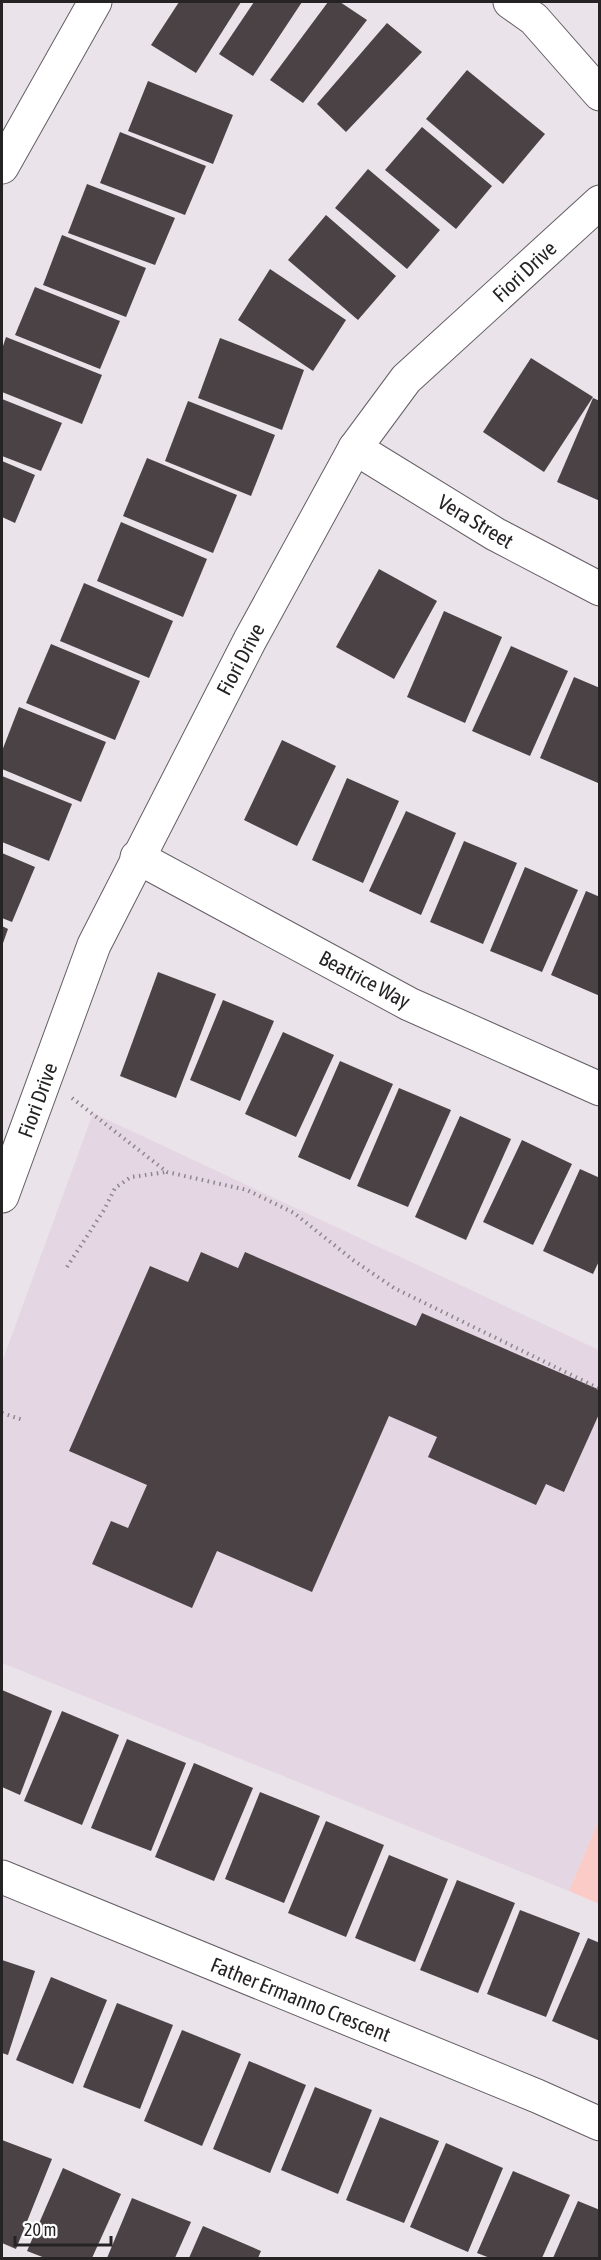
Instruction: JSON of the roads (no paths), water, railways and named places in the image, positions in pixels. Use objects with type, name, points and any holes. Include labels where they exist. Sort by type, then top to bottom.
[{"type":"street","points":[[2,167],[95,2]]},
{"type":"street","points":[[510,2],[534,19],[600,94]]},
{"type":"street","name":"Fiori Drive","points":[[2,1196],[94,945],[250,640],[355,448],[406,379],[600,202]]},
{"type":"street","name":"Vera Street","points":[[355,448],[495,534],[600,589]]},
{"type":"street","name":"Beatrice Way","points":[[137,857],[409,1004],[600,1089]]},
{"type":"street","name":"Father Ermanno Crescent","points":[[2,1877],[537,2096],[600,2124]]}]
